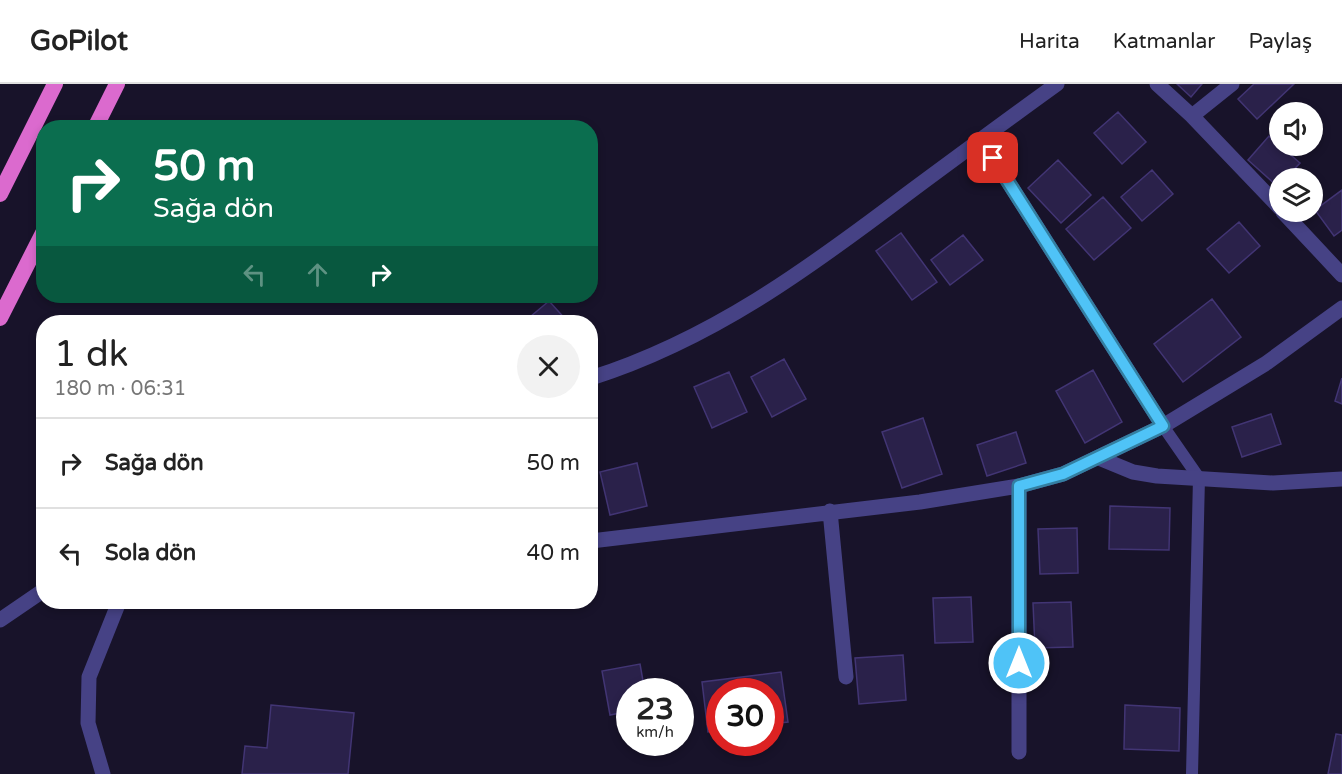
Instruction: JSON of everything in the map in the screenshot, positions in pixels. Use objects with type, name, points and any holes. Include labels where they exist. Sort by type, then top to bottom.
[{"type":"highway","points":[[37,120],[55,84]]},
{"type":"highway","points":[[99,120],[117,84]]},
{"type":"highway","points":[[0,194],[36,122]]},
{"type":"highway","points":[[0,318],[36,247]]},
{"type":"street","points":[[598,376],[618,370],[687,340],[764,297],[818,261],[1057,84]]},
{"type":"street","points":[[1157,84],[1192,116],[1269,197]]},
{"type":"street","points":[[1192,116],[1232,84]]},
{"type":"street","points":[[981,139],[1163,426]]},
{"type":"street","points":[[1292,222],[1342,274]]},
{"type":"street","points":[[598,540],[920,502],[1019,486],[1063,474],[1163,426],[1265,364],[1342,308]]},
{"type":"street","points":[[1099,458],[1133,472],[1157,476],[1273,483],[1342,478]]},
{"type":"street","points":[[1019,486],[1019,752]]},
{"type":"street","points":[[830,511],[846,677]]},
{"type":"street","points":[[0,620],[36,595]]},
{"type":"street","points":[[103,774],[88,723],[89,677],[116,609]]},
{"type":"lane","points":[[1163,426],[1199,478],[1192,774]]},
{"type":"building","points":[[1177,84],[1202,84],[1191,97]]},
{"type":"building","points":[[1254,84],[1294,84],[1275,102],[1269,102],[1269,108],[1257,119],[1238,99]]},
{"type":"building","points":[[1118,112],[1146,142],[1122,164],[1094,133]]},
{"type":"building","points":[[1269,136],[1269,156],[1292,156],[1300,163],[1295,168],[1269,168],[1269,179],[1248,160]]},
{"type":"building","points":[[1058,160],[1091,195],[1061,223],[1028,188]]},
{"type":"building","points":[[1152,170],[1173,194],[1142,221],[1121,197]]},
{"type":"building","points":[[1342,190],[1342,230],[1334,236],[1323,221],[1323,204]]},
{"type":"building","points":[[1103,197],[1131,228],[1094,260],[1066,229]]},
{"type":"building","points":[[1239,222],[1260,246],[1229,273],[1207,249]]},
{"type":"building","points":[[901,233],[937,282],[912,300],[876,251]]},
{"type":"building","points":[[963,235],[983,260],[950,285],[931,260]]},
{"type":"building","points":[[1212,299],[1241,337],[1183,382],[1154,344]]},
{"type":"building","points":[[547,303],[551,303],[562,315],[532,315]]},
{"type":"building","points":[[784,359],[806,399],[772,417],[751,377]]},
{"type":"building","points":[[1093,370],[1122,422],[1085,443],[1056,391]]},
{"type":"building","points":[[729,372],[747,412],[712,428],[694,387]]},
{"type":"building","points":[[1342,378],[1342,404],[1335,401]]},
{"type":"building","points":[[1271,414],[1281,444],[1242,457],[1232,427]]},
{"type":"building","points":[[923,418],[942,474],[902,488],[882,432]]},
{"type":"building","points":[[1016,432],[1026,463],[987,476],[977,445]]},
{"type":"building","points":[[637,463],[647,506],[610,515],[600,472]]},
{"type":"building","points":[[1110,506],[1170,508],[1169,550],[1109,549]]},
{"type":"building","points":[[1077,528],[1078,573],[1040,574],[1038,529]]},
{"type":"building","points":[[971,597],[973,642],[935,643],[933,598]]},
{"type":"building","points":[[1071,602],[1073,647],[1035,648],[1033,603]]},
{"type":"building","points":[[903,655],[906,700],[859,704],[855,658]]},
{"type":"building","points":[[640,664],[642,678],[616,678],[616,714],[610,715],[602,671]]},
{"type":"building","points":[[781,672],[782,678],[734,678]]},
{"type":"building","points":[[706,681],[706,715],[702,682]]},
{"type":"building","points":[[784,693],[788,722],[784,722]]},
{"type":"building","points":[[271,705],[354,713],[348,774],[242,774],[245,746],[267,748]]},
{"type":"building","points":[[1125,705],[1180,708],[1179,751],[1124,749]]},
{"type":"building","points":[[1336,734],[1342,735],[1342,774],[1328,774]]},
{"type":"route","points":[[993,158],[1163,426],[1063,474],[1019,486],[1019,663]]}]
